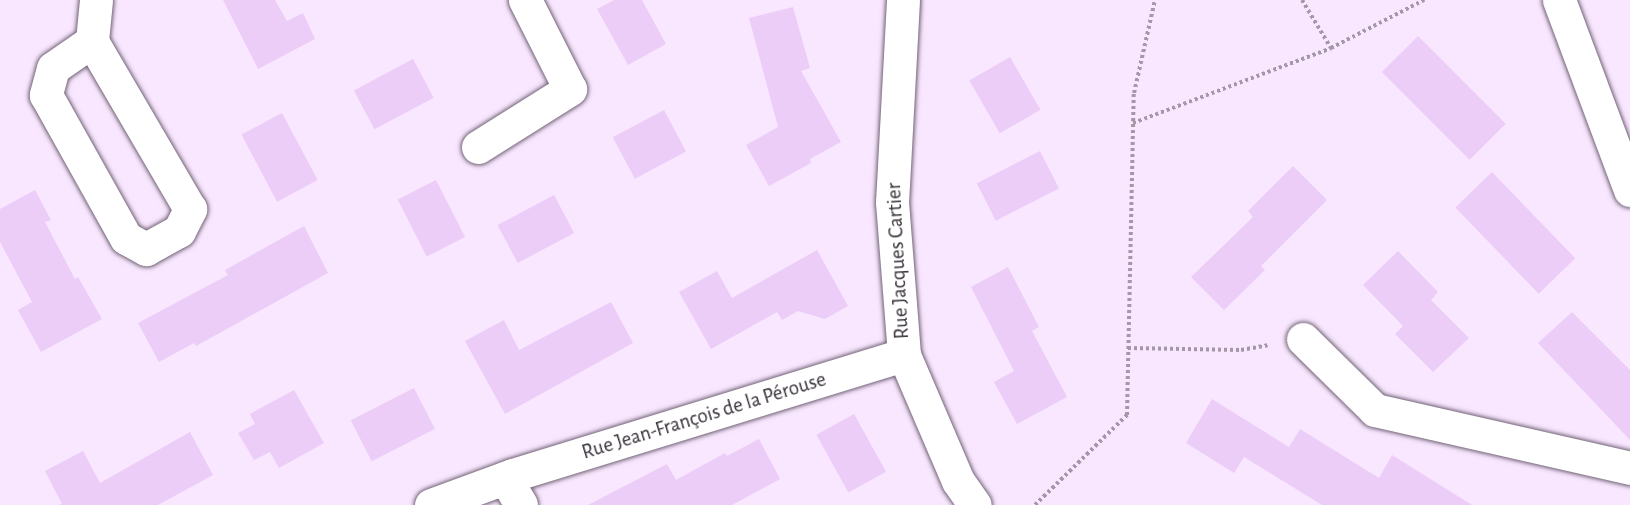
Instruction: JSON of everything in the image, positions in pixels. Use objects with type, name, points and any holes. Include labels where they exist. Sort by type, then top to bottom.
[{"type":"street","points":[[92,41],[53,68],[46,95],[126,238],[146,249],[179,231],[190,209],[92,41],[96,0]]},
{"type":"street","points":[[478,147],[570,89],[525,0]]},
{"type":"street","name":"Rue Jacques Cartier","points":[[903,0],[892,202],[904,355],[958,481],[975,505]]},
{"type":"street","points":[[1559,0],[1630,190]]},
{"type":"street","points":[[1303,339],[1375,410],[1630,468]]},
{"type":"street","name":"Rue Jean-François de la Pérouse","points":[[430,505],[513,491],[904,355]]},
{"type":"path","points":[[1035,505],[1127,415],[1134,93],[1155,0]]},
{"type":"path","points":[[1302,0],[1331,48]]},
{"type":"path","points":[[1133,123],[1331,48],[1424,0]]},
{"type":"path","points":[[1128,348],[1241,350],[1303,339]]},
{"type":"building","points":[[223,0],[275,0],[287,21],[303,13],[315,39],[258,69]]},
{"type":"building","points":[[614,0],[642,0],[666,44],[628,65],[597,9]]},
{"type":"building","points":[[793,7],[810,68],[801,71],[841,142],[810,159],[811,163],[769,186],[746,145],[778,127],[749,18]]},
{"type":"building","points":[[1418,36],[1506,124],[1470,160],[1382,72]]},
{"type":"building","points":[[1010,57],[1040,110],[1000,133],[969,80]]},
{"type":"building","points":[[413,59],[434,98],[374,129],[354,90]]},
{"type":"building","points":[[664,110],[686,151],[635,179],[613,137]]},
{"type":"building","points":[[282,113],[318,180],[277,202],[241,135]]},
{"type":"building","points":[[1040,151],[1059,188],[996,221],[977,183]]},
{"type":"building","points":[[1293,166],[1327,200],[1261,266],[1265,270],[1224,310],[1191,277],[1253,217],[1248,211]]},
{"type":"building","points":[[1492,172],[1575,258],[1539,294],[1455,207]]},
{"type":"building","points":[[436,180],[465,237],[427,257],[398,200]]},
{"type":"building","points":[[35,190],[51,220],[45,222],[75,279],[78,277],[102,319],[41,352],[18,310],[32,302],[0,242],[0,209]]},
{"type":"building","points":[[554,195],[574,233],[518,263],[497,225]]},
{"type":"building","points":[[304,226],[328,273],[196,346],[194,343],[159,362],[138,323],[228,275],[225,270]]},
{"type":"building","points":[[817,250],[848,306],[825,319],[798,311],[782,320],[777,312],[711,349],[679,292],[717,271],[732,298]]},
{"type":"building","points":[[1398,251],[1438,292],[1431,300],[1469,338],[1433,372],[1395,334],[1403,326],[1363,285]]},
{"type":"building","points":[[1008,267],[1039,327],[1032,331],[1067,397],[1017,424],[994,382],[1014,371],[971,287]]},
{"type":"building","points":[[611,302],[633,343],[505,414],[465,341],[504,320],[519,350]]},
{"type":"building","points":[[1572,312],[1630,370],[1630,440],[1538,343]]},
{"type":"building","points":[[414,388],[435,429],[372,461],[351,420]]},
{"type":"building","points":[[294,390],[324,443],[279,468],[270,452],[254,460],[238,433],[255,424],[250,414]]},
{"type":"building","points":[[1212,399],[1289,447],[1300,429],[1379,478],[1392,455],[1472,505],[1322,505],[1244,457],[1234,473],[1186,443]]},
{"type":"building","points":[[854,414],[886,472],[848,493],[816,435]]},
{"type":"building","points":[[190,432],[213,475],[158,505],[59,505],[62,504],[45,471],[83,451],[100,483]]},
{"type":"building","points":[[759,439],[780,479],[732,505],[588,505],[667,464],[676,480],[725,453],[727,456]]}]
